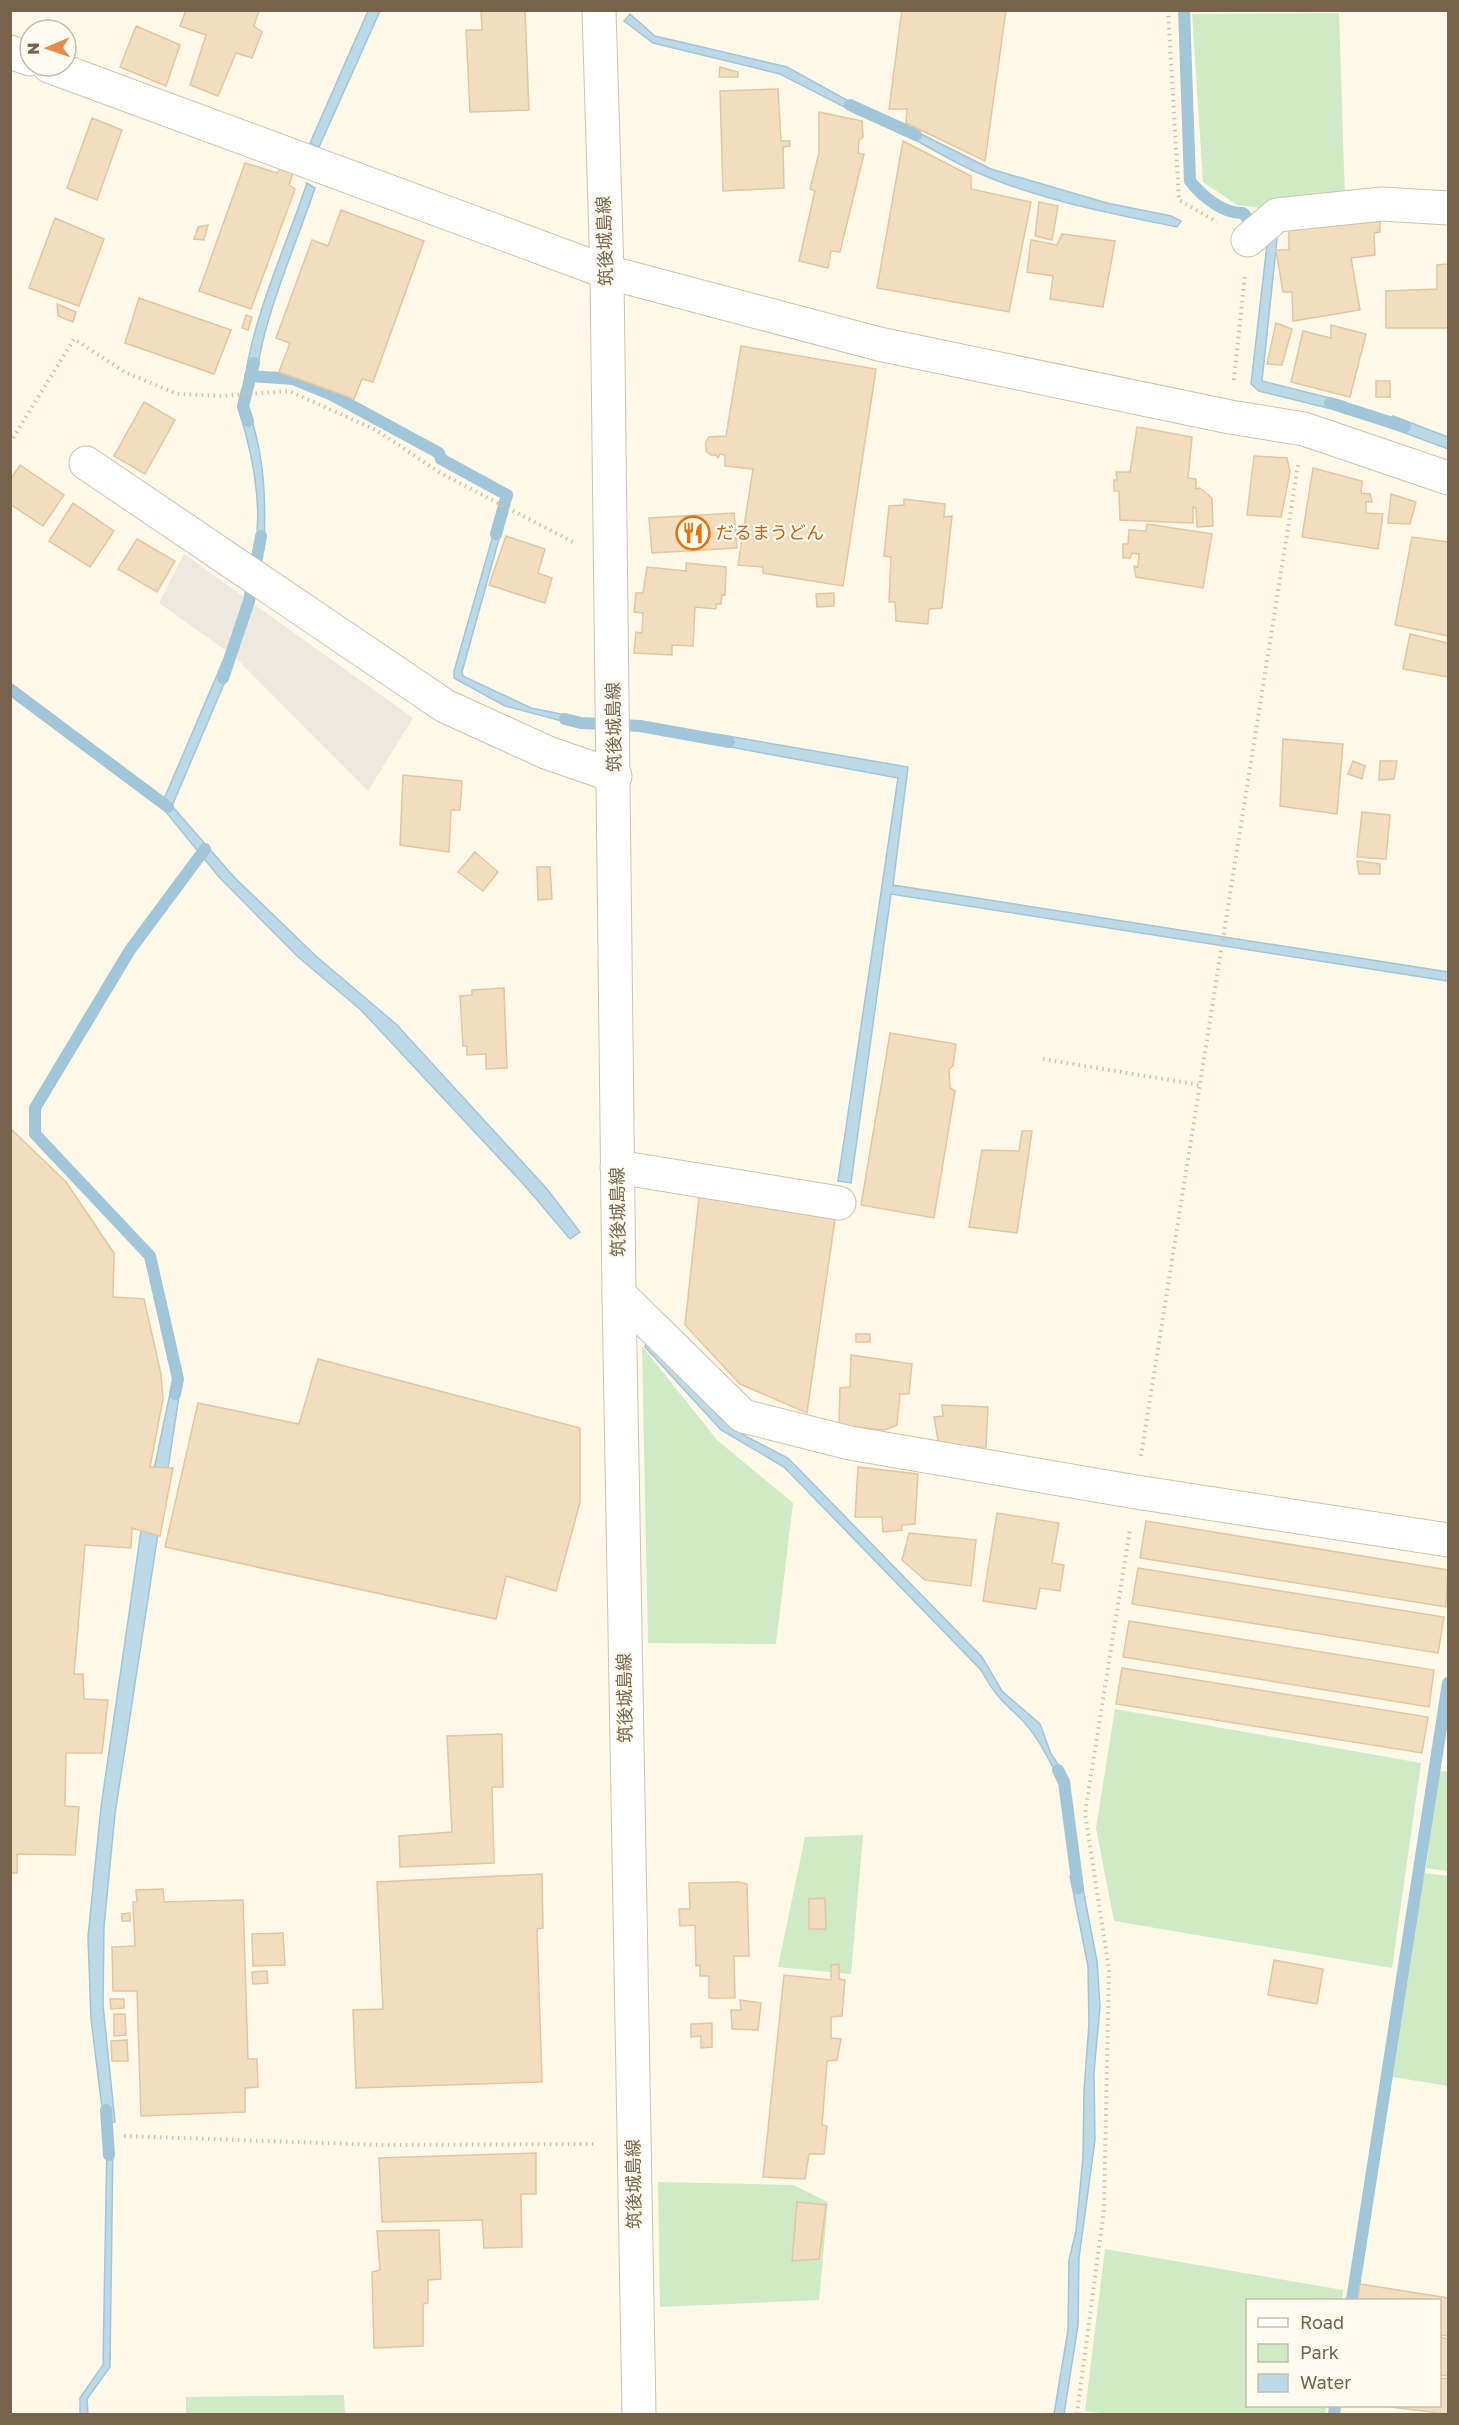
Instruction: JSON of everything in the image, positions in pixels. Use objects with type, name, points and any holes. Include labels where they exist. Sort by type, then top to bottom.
[{"type":"street","name":"筑後城島線","points":[[598,10],[607,272],[615,776],[617,1167],[639,2415]]},
{"type":"street","points":[[78,77],[607,272],[879,344],[1230,417],[1304,429],[1449,478]]},
{"type":"street","points":[[1248,240],[1277,215],[1382,204],[1449,208]]},
{"type":"street","points":[[86,463],[445,706],[548,753],[615,776]]},
{"type":"street","points":[[617,1167],[839,1203]]},
{"type":"street","points":[[619,1294],[743,1416],[850,1443],[1136,1492],[1449,1540]]},
{"type":"path","points":[[1168,10],[1179,200],[1248,240],[1230,417]]},
{"type":"path","points":[[10,442],[74,339],[125,372],[177,394],[223,396],[289,391],[376,430],[442,474],[610,561]]},
{"type":"path","points":[[1077,2415],[1104,2209],[1109,1970],[1085,1813],[1304,429]]},
{"type":"path","points":[[1042,1059],[1200,1085]]},
{"type":"path","points":[[124,2136],[382,2145],[633,2144]]},
{"type":"shaded area","points":[[184,554],[413,718],[368,791],[236,658],[159,603]]},
{"type":"green space","points":[[1339,13],[1345,199],[1259,208],[1237,205],[1203,182],[1192,14]]},
{"type":"green space","points":[[642,1346],[717,1440],[793,1503],[776,1644],[648,1643]]},
{"type":"green space","points":[[1115,1709],[1421,1763],[1392,1968],[1114,1921],[1096,1828]]},
{"type":"green space","points":[[1438,1771],[1448,1772],[1448,1871],[1426,1868]]},
{"type":"green space","points":[[863,1835],[851,1974],[778,1967],[805,1837]]},
{"type":"green space","points":[[1424,1873],[1448,1876],[1448,2086],[1393,2077]]},
{"type":"green space","points":[[658,2182],[793,2185],[828,2202],[819,2300],[660,2307]]},
{"type":"green space","points":[[1105,2249],[1343,2290],[1342,2299],[1246,2299],[1246,2407],[1326,2407],[1325,2414],[1108,2414],[1085,2411]]},
{"type":"green space","points":[[344,2395],[345,2414],[186,2414],[186,2397]]},
{"type":"water","points":[[368,11],[380,11],[319,147],[310,143]]},
{"type":"water","points":[[630,14],[655,36],[787,67],[865,110],[862,116],[780,74],[653,43],[624,21]]},
{"type":"water","points":[[905,126],[991,169],[1107,203],[1171,216],[1181,221],[1177,227],[1075,205],[1000,182],[948,158],[903,133]]},
{"type":"water","points":[[307,183],[315,188],[272,308],[259,356],[256,379],[245,379],[255,331]]},
{"type":"water","points":[[1268,236],[1277,239],[1262,381],[1346,402],[1344,412],[1259,391],[1251,384]]},
{"type":"water","points":[[246,404],[261,458],[265,513],[264,550],[255,550],[258,514],[255,479],[238,408]]},
{"type":"water","points":[[1393,416],[1448,437],[1448,449],[1389,427]]},
{"type":"water","points":[[498,518],[504,521],[462,672],[463,676],[531,708],[576,717],[581,726],[505,706],[454,678],[454,671]]},
{"type":"water","points":[[223,661],[232,665],[172,806],[234,877],[317,957],[396,1024],[547,1189],[580,1232],[570,1239],[526,1187],[361,1010],[297,956],[219,877],[161,806]]},
{"type":"water","points":[[716,734],[908,767],[893,885],[1448,972],[1448,981],[891,894],[851,1183],[838,1181],[898,778],[714,744]]},
{"type":"water","points":[[648,1336],[720,1418],[747,1437],[788,1458],[982,1657],[1002,1691],[1040,1724],[1051,1754],[1069,1780],[1062,1785],[1032,1732],[998,1696],[981,1670],[784,1467],[721,1430],[645,1347]]},
{"type":"water","points":[[178,1379],[180,1390],[115,1814],[104,1926],[103,2005],[115,2122],[104,2124],[91,2019],[88,1937],[101,1807],[141,1531],[172,1384]]},
{"type":"water","points":[[1080,1873],[1097,1961],[1100,2007],[1094,2072],[1095,2140],[1079,2258],[1078,2325],[1064,2414],[1054,2414],[1068,2330],[1069,2260],[1076,2231],[1083,2157],[1084,2090],[1089,2024],[1088,1966],[1070,1876]]},
{"type":"water","points":[[107,2140],[113,2140],[110,2367],[87,2399],[88,2414],[80,2414],[80,2398],[103,2365]]},
{"type":"building","points":[[186,10],[259,10],[254,26],[262,32],[252,58],[236,53],[218,96],[190,85],[206,35],[180,26]]},
{"type":"building","points":[[481,10],[525,10],[529,110],[470,112],[466,30],[482,30]]},
{"type":"building","points":[[902,10],[1006,10],[985,161],[906,123],[907,109],[889,109]]},
{"type":"building","points":[[136,26],[180,45],[166,86],[120,67]]},
{"type":"building","points":[[720,67],[738,72],[738,77],[719,77]]},
{"type":"building","points":[[778,89],[781,141],[790,141],[790,146],[783,147],[784,188],[723,191],[720,91]]},
{"type":"building","points":[[819,112],[862,121],[863,137],[859,140],[858,153],[864,154],[840,252],[831,251],[828,268],[799,261],[815,191],[810,189],[819,153]]},
{"type":"building","points":[[92,118],[122,130],[97,200],[67,188]]},
{"type":"building","points":[[903,141],[971,176],[971,189],[1031,202],[1009,312],[877,288]]},
{"type":"building","points":[[245,163],[277,173],[280,169],[293,173],[289,185],[295,189],[251,309],[199,291]]},
{"type":"building","points":[[1039,202],[1058,206],[1052,240],[1035,236]]},
{"type":"building","points":[[341,210],[424,241],[373,382],[362,379],[354,399],[279,372],[290,343],[276,338],[312,240],[328,246]]},
{"type":"building","points":[[1380,217],[1380,232],[1374,233],[1375,255],[1351,258],[1360,310],[1293,321],[1292,292],[1283,292],[1276,250],[1289,250],[1289,226]]},
{"type":"building","points":[[55,218],[104,239],[79,306],[29,288]]},
{"type":"building","points":[[208,225],[204,240],[194,239],[198,227]]},
{"type":"building","points":[[1062,234],[1115,241],[1103,307],[1050,299],[1053,276],[1027,272],[1031,240],[1057,245]]},
{"type":"building","points":[[1448,264],[1448,328],[1386,328],[1386,291],[1437,289],[1437,265]]},
{"type":"building","points":[[139,298],[231,330],[214,374],[125,343]]},
{"type":"building","points":[[57,304],[76,312],[73,322],[58,316]]},
{"type":"building","points":[[246,315],[252,317],[248,330],[242,328]]},
{"type":"building","points":[[1276,323],[1292,329],[1282,365],[1267,364]]},
{"type":"building","points":[[1331,325],[1366,334],[1350,397],[1291,382],[1303,331],[1331,338]]},
{"type":"building","points":[[741,346],[876,369],[843,586],[763,573],[763,567],[738,565],[753,469],[725,466],[725,455],[720,454],[718,458],[716,455],[711,455],[706,451],[706,442],[709,437],[726,436]]},
{"type":"building","points":[[1376,381],[1390,381],[1390,397],[1376,397]]},
{"type":"building","points":[[144,402],[175,420],[145,474],[114,456]]},
{"type":"building","points":[[1137,427],[1192,437],[1188,478],[1196,479],[1196,489],[1200,488],[1212,498],[1213,526],[1197,527],[1196,508],[1193,507],[1193,523],[1120,520],[1119,491],[1114,491],[1114,480],[1117,480],[1116,472],[1130,472]]},
{"type":"building","points":[[1254,456],[1287,458],[1290,472],[1281,517],[1247,515]]},
{"type":"building","points":[[20,465],[64,495],[43,526],[10,504],[10,480]]},
{"type":"building","points":[[1313,468],[1362,481],[1361,493],[1370,494],[1372,502],[1366,502],[1366,513],[1383,514],[1378,549],[1302,537]]},
{"type":"building","points":[[1391,494],[1416,502],[1410,524],[1388,523]]},
{"type":"building","points":[[904,499],[945,504],[944,517],[952,516],[942,608],[929,609],[928,624],[896,621],[895,602],[889,602],[891,557],[884,556],[889,506],[904,505]]},
{"type":"building","points":[[73,503],[114,531],[90,567],[49,541]]},
{"type":"building","name":"だるまうどん","points":[[734,513],[737,548],[652,553],[649,518]]},
{"type":"building","points":[[1147,524],[1212,534],[1203,588],[1136,577],[1134,566],[1138,567],[1139,554],[1132,553],[1130,558],[1123,558],[1123,544],[1128,544],[1129,530],[1146,531]]},
{"type":"building","points":[[506,536],[545,549],[538,573],[552,578],[545,603],[489,585]]},
{"type":"building","points":[[1412,537],[1448,542],[1448,636],[1395,625]]},
{"type":"building","points":[[137,539],[175,561],[157,592],[118,569]]},
{"type":"building","points":[[686,563],[726,567],[725,595],[722,594],[721,604],[716,604],[716,609],[695,607],[693,646],[672,645],[672,655],[634,653],[636,632],[642,633],[643,613],[634,612],[636,593],[643,593],[647,567],[686,571]]},
{"type":"building","points":[[834,593],[834,606],[817,607],[816,594]]},
{"type":"building","points":[[1410,634],[1448,643],[1448,677],[1403,669]]},
{"type":"building","points":[[1283,739],[1343,744],[1337,814],[1280,806]]},
{"type":"building","points":[[1353,761],[1365,766],[1362,779],[1348,774]]},
{"type":"building","points":[[1380,761],[1397,761],[1394,779],[1379,780]]},
{"type":"building","points":[[403,775],[462,781],[460,810],[451,810],[449,852],[400,845]]},
{"type":"building","points":[[1362,812],[1390,815],[1386,859],[1357,857]]},
{"type":"building","points":[[475,852],[498,872],[483,891],[458,872]]},
{"type":"building","points":[[1357,861],[1380,864],[1380,874],[1359,874]]},
{"type":"building","points":[[537,867],[550,867],[552,899],[538,900]]},
{"type":"building","points":[[504,988],[507,1068],[486,1069],[486,1054],[467,1055],[467,1046],[463,1046],[460,996],[472,995],[472,990]]},
{"type":"building","points":[[890,1033],[956,1044],[953,1066],[949,1069],[950,1088],[955,1091],[934,1218],[861,1205]]},
{"type":"building","points":[[10,1128],[66,1182],[114,1253],[113,1297],[144,1299],[161,1374],[163,1399],[150,1467],[173,1468],[160,1536],[132,1528],[131,1548],[85,1545],[74,1674],[83,1674],[84,1699],[108,1700],[102,1753],[66,1753],[65,1806],[79,1807],[75,1855],[17,1854],[17,1873],[10,1873]]},
{"type":"building","points":[[1022,1131],[1032,1131],[1017,1233],[969,1227],[982,1150],[1019,1151]]},
{"type":"building","points":[[699,1197],[835,1219],[807,1413],[740,1384],[685,1325]]},
{"type":"building","points":[[856,1334],[870,1334],[870,1342],[856,1342]]},
{"type":"building","points":[[851,1355],[912,1364],[909,1394],[900,1394],[897,1425],[885,1430],[839,1425],[840,1388],[850,1387]]},
{"type":"building","points":[[318,1359],[580,1428],[580,1502],[556,1591],[506,1576],[496,1619],[165,1547],[198,1403],[299,1424]]},
{"type":"building","points":[[942,1405],[988,1407],[986,1447],[939,1447],[934,1417],[943,1416]]},
{"type":"building","points":[[858,1467],[918,1474],[915,1524],[902,1525],[902,1530],[883,1532],[882,1517],[855,1517]]},
{"type":"building","points":[[997,1513],[1059,1523],[1052,1563],[1064,1565],[1060,1591],[1040,1588],[1036,1609],[983,1601]]},
{"type":"building","points":[[1146,1521],[1448,1570],[1446,1607],[1140,1558]]},
{"type":"building","points":[[909,1533],[976,1540],[971,1586],[925,1580],[902,1560]]},
{"type":"building","points":[[1138,1568],[1444,1617],[1438,1653],[1132,1604]]},
{"type":"building","points":[[1129,1621],[1434,1670],[1429,1707],[1123,1657]]},
{"type":"building","points":[[1122,1668],[1428,1717],[1422,1753],[1116,1704]]},
{"type":"building","points":[[502,1734],[503,1787],[492,1787],[494,1863],[400,1867],[399,1836],[452,1832],[447,1736]]},
{"type":"building","points":[[542,1874],[543,1928],[537,1929],[542,2082],[356,2088],[353,2010],[383,2009],[377,1882]]},
{"type":"building","points":[[739,1882],[747,1884],[749,1956],[734,1956],[735,1998],[709,1998],[709,1976],[700,1976],[700,1965],[696,1966],[695,1925],[680,1926],[679,1909],[690,1909],[689,1883]]},
{"type":"building","points":[[163,1889],[164,1902],[243,1900],[248,2059],[257,2059],[258,2087],[245,2088],[245,2112],[141,2116],[137,1991],[113,1991],[112,1947],[135,1946],[133,1902],[137,1902],[136,1890]]},
{"type":"building","points":[[825,1898],[826,1929],[809,1929],[809,1899]]},
{"type":"building","points":[[130,1913],[130,1921],[122,1921],[122,1914]]},
{"type":"building","points":[[283,1933],[285,1965],[253,1966],[252,1934]]},
{"type":"building","points":[[1274,1960],[1323,1969],[1317,2004],[1268,1995]]},
{"type":"building","points":[[839,1964],[839,1979],[845,1980],[842,2016],[831,2017],[831,2038],[841,2039],[837,2060],[827,2061],[822,2125],[827,2126],[824,2154],[809,2154],[805,2179],[763,2177],[784,1975],[831,1980],[831,1965]]},
{"type":"building","points":[[267,1971],[268,1983],[253,1984],[252,1972]]},
{"type":"building","points":[[110,1999],[124,1999],[124,2008],[111,2009]]},
{"type":"building","points":[[740,2000],[761,2003],[758,2030],[732,2029],[731,2010],[741,2010]]},
{"type":"building","points":[[114,2014],[125,2014],[126,2035],[114,2036]]},
{"type":"building","points":[[712,2023],[712,2047],[701,2048],[701,2036],[691,2037],[691,2024]]},
{"type":"building","points":[[127,2040],[128,2061],[112,2061],[111,2041]]},
{"type":"building","points":[[536,2153],[536,2194],[521,2194],[522,2247],[484,2248],[482,2220],[382,2222],[379,2158]]},
{"type":"building","points":[[797,2202],[826,2205],[819,2259],[792,2261]]},
{"type":"building","points":[[439,2230],[441,2279],[428,2280],[428,2303],[423,2304],[423,2346],[374,2348],[372,2272],[380,2270],[377,2231]]},
{"type":"building","points":[[1360,2284],[1448,2298],[1448,2336],[1441,2335],[1441,2299],[1358,2299]]},
{"type":"building","points":[[1441,2337],[1448,2339],[1448,2376],[1441,2375]]},
{"type":"building","points":[[1441,2378],[1448,2379],[1448,2414],[1390,2407],[1441,2407]]},
{"type":"waterway","points":[[1184,10],[1190,181],[1214,203],[1228,211],[1243,213],[1257,229]]},
{"type":"waterway","points":[[850,105],[916,135]]},
{"type":"waterway","points":[[248,421],[243,406],[254,363]]},
{"type":"waterway","points":[[250,376],[293,379],[332,395],[439,453],[441,459],[507,495],[496,534]]},
{"type":"waterway","points":[[1330,403],[1405,427]]},
{"type":"waterway","points":[[223,678],[249,601],[261,536]]},
{"type":"waterway","points":[[10,689],[168,807]]},
{"type":"waterway","points":[[565,719],[581,723],[640,726],[729,742]]},
{"type":"waterway","points":[[175,1394],[178,1379],[150,1256],[35,1134],[35,1108],[130,950],[205,849]]},
{"type":"waterway","points":[[1352,2299],[1448,1683]]},
{"type":"waterway","points":[[1058,1770],[1064,1782],[1078,1888]]},
{"type":"waterway","points":[[106,2110],[109,2155]]},
{"type":"waterway","points":[[1334,2414],[1335,2407]]},
{"type":"place","name":"だるまうどん","points":[[693,533]]}]
